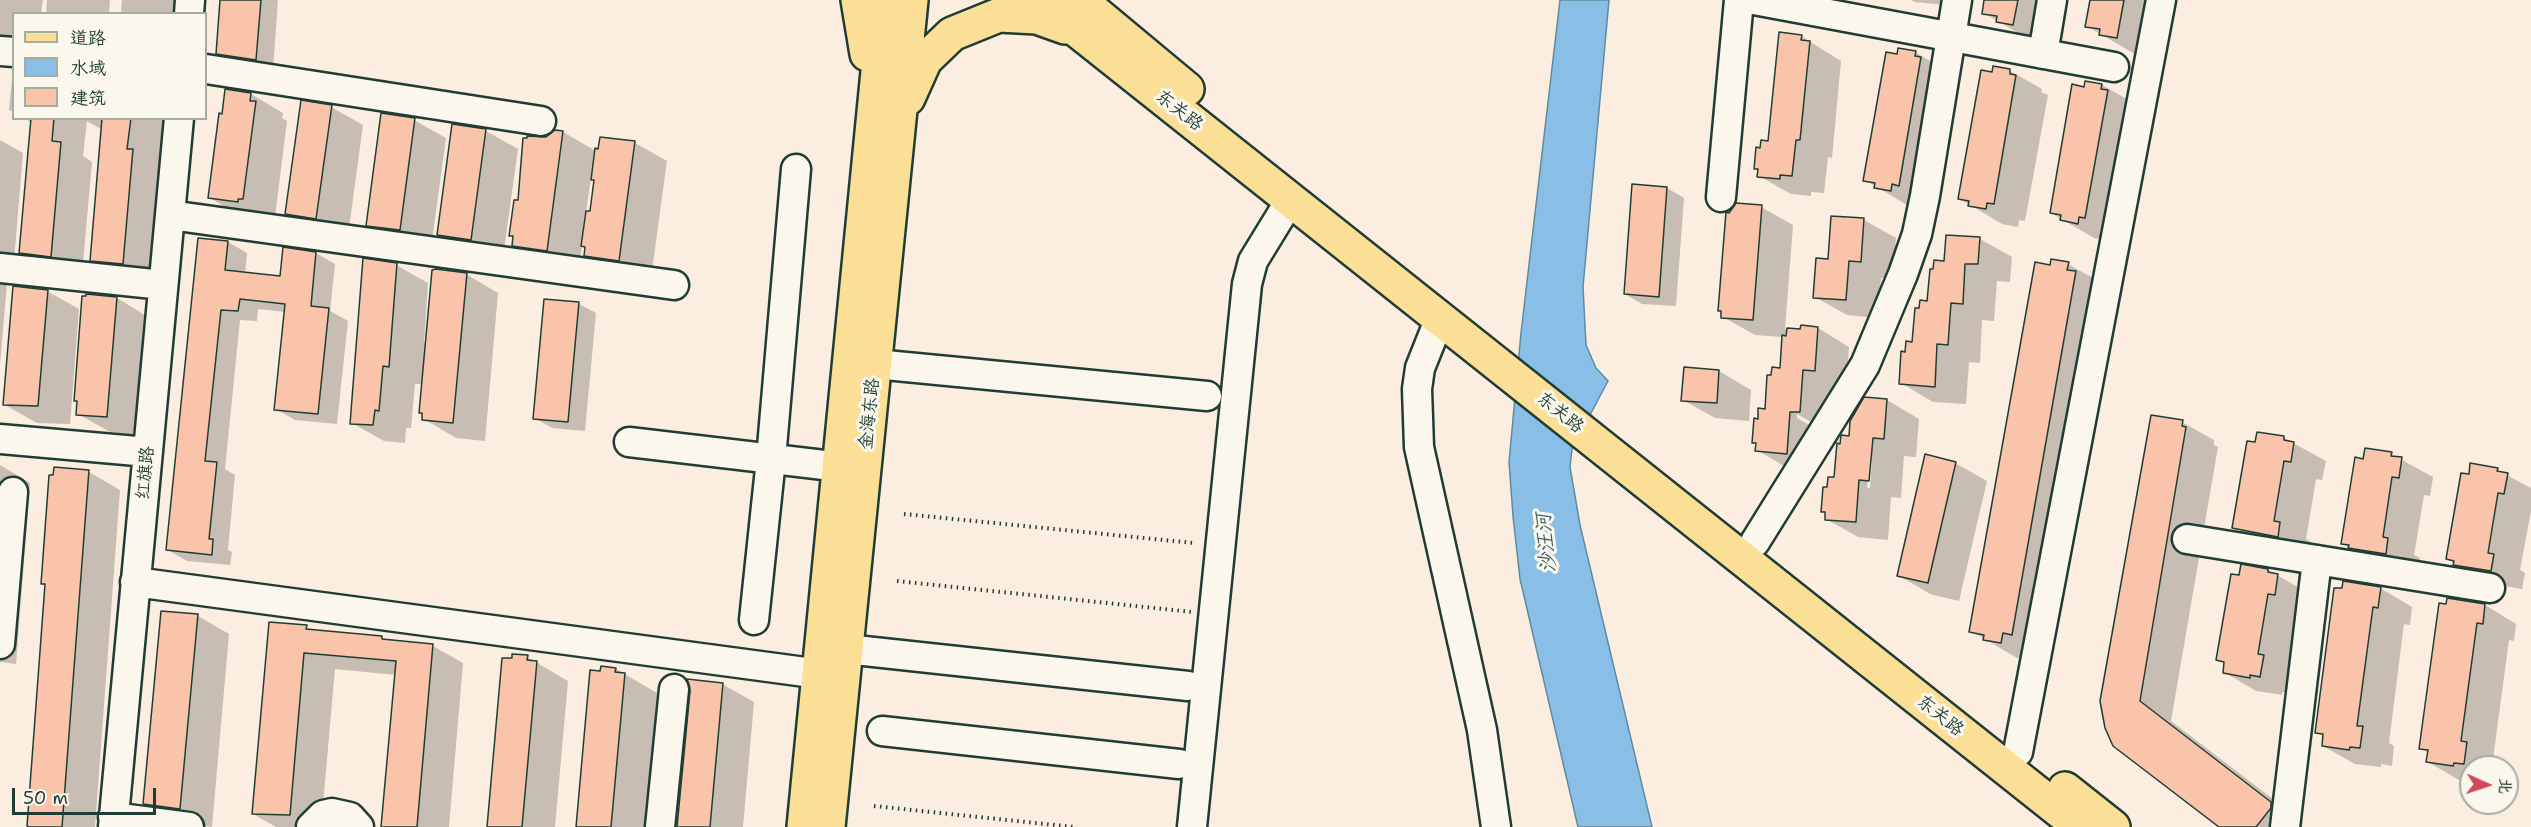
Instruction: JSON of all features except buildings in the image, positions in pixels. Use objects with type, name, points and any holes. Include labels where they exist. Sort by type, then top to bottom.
[{"type":"main road","points":[[858,0],[887,112]]},
{"type":"main road","name":"金海东路","points":[[828,827],[875,364],[887,112],[885,0]]},
{"type":"main road","name":"金海东路","points":[[804,827],[841,467],[887,112],[910,0]]},
{"type":"main road","name":"东关路","points":[[1039,0],[1088,13],[2113,827]]},
{"type":"main road","points":[[887,112],[925,60],[952,34],[999,15],[1037,17],[1088,13]]},
{"type":"main road","name":"东关路","points":[[1088,13],[1291,199],[2080,827]]},
{"type":"street","points":[[1721,197],[1739,0]]},
{"type":"street","points":[[1754,0],[1838,8],[1951,37],[2114,67]]},
{"type":"street","points":[[1755,542],[1865,365],[1903,274],[1917,234],[1925,196],[1957,0]]},
{"type":"street","points":[[2043,54],[2052,0]]},
{"type":"street","points":[[2018,752],[2161,0]]},
{"type":"street","points":[[207,69],[541,121]]},
{"type":"street","name":"红旗路","points":[[113,822],[179,120]]},
{"type":"street","points":[[754,620],[771,459],[795,169]]},
{"type":"street","points":[[1192,827],[1247,284],[1253,261],[1291,199]]},
{"type":"street","points":[[170,215],[674,285]]},
{"type":"street","points":[[0,268],[164,285]]},
{"type":"street","points":[[1440,318],[1420,368],[1417,389],[1419,447],[1482,730],[1496,827]]},
{"type":"street","points":[[875,364],[1207,396]]},
{"type":"street","points":[[0,438],[148,452]]},
{"type":"street","points":[[629,442],[841,467]]},
{"type":"street","points":[[0,644],[13,492]]},
{"type":"street","points":[[2187,539],[2490,588]]},
{"type":"street","points":[[2285,827],[2318,560]]},
{"type":"street","points":[[135,582],[820,674]]},
{"type":"street","points":[[1172,827],[1196,612]]},
{"type":"street","points":[[846,649],[1188,686]]},
{"type":"street","points":[[660,827],[674,689]]},
{"type":"street","points":[[882,731],[1179,764]]},
{"type":"street","points":[[311,827],[323,815],[332,813],[350,817],[359,827]]},
{"type":"street","points":[[113,822],[189,827]]},
{"type":"path","points":[[904,514],[1194,543]]},
{"type":"path","points":[[897,580],[1196,612]]},
{"type":"path","points":[[874,806],[1074,827]]},
{"type":"water","name":"沙汪河","points":[[1560,0],[1609,0],[1583,287],[1586,345],[1596,368],[1608,381],[1572,449],[1570,467],[1580,525],[1652,827],[1578,827],[1520,579],[1509,462],[1521,333]]}]
